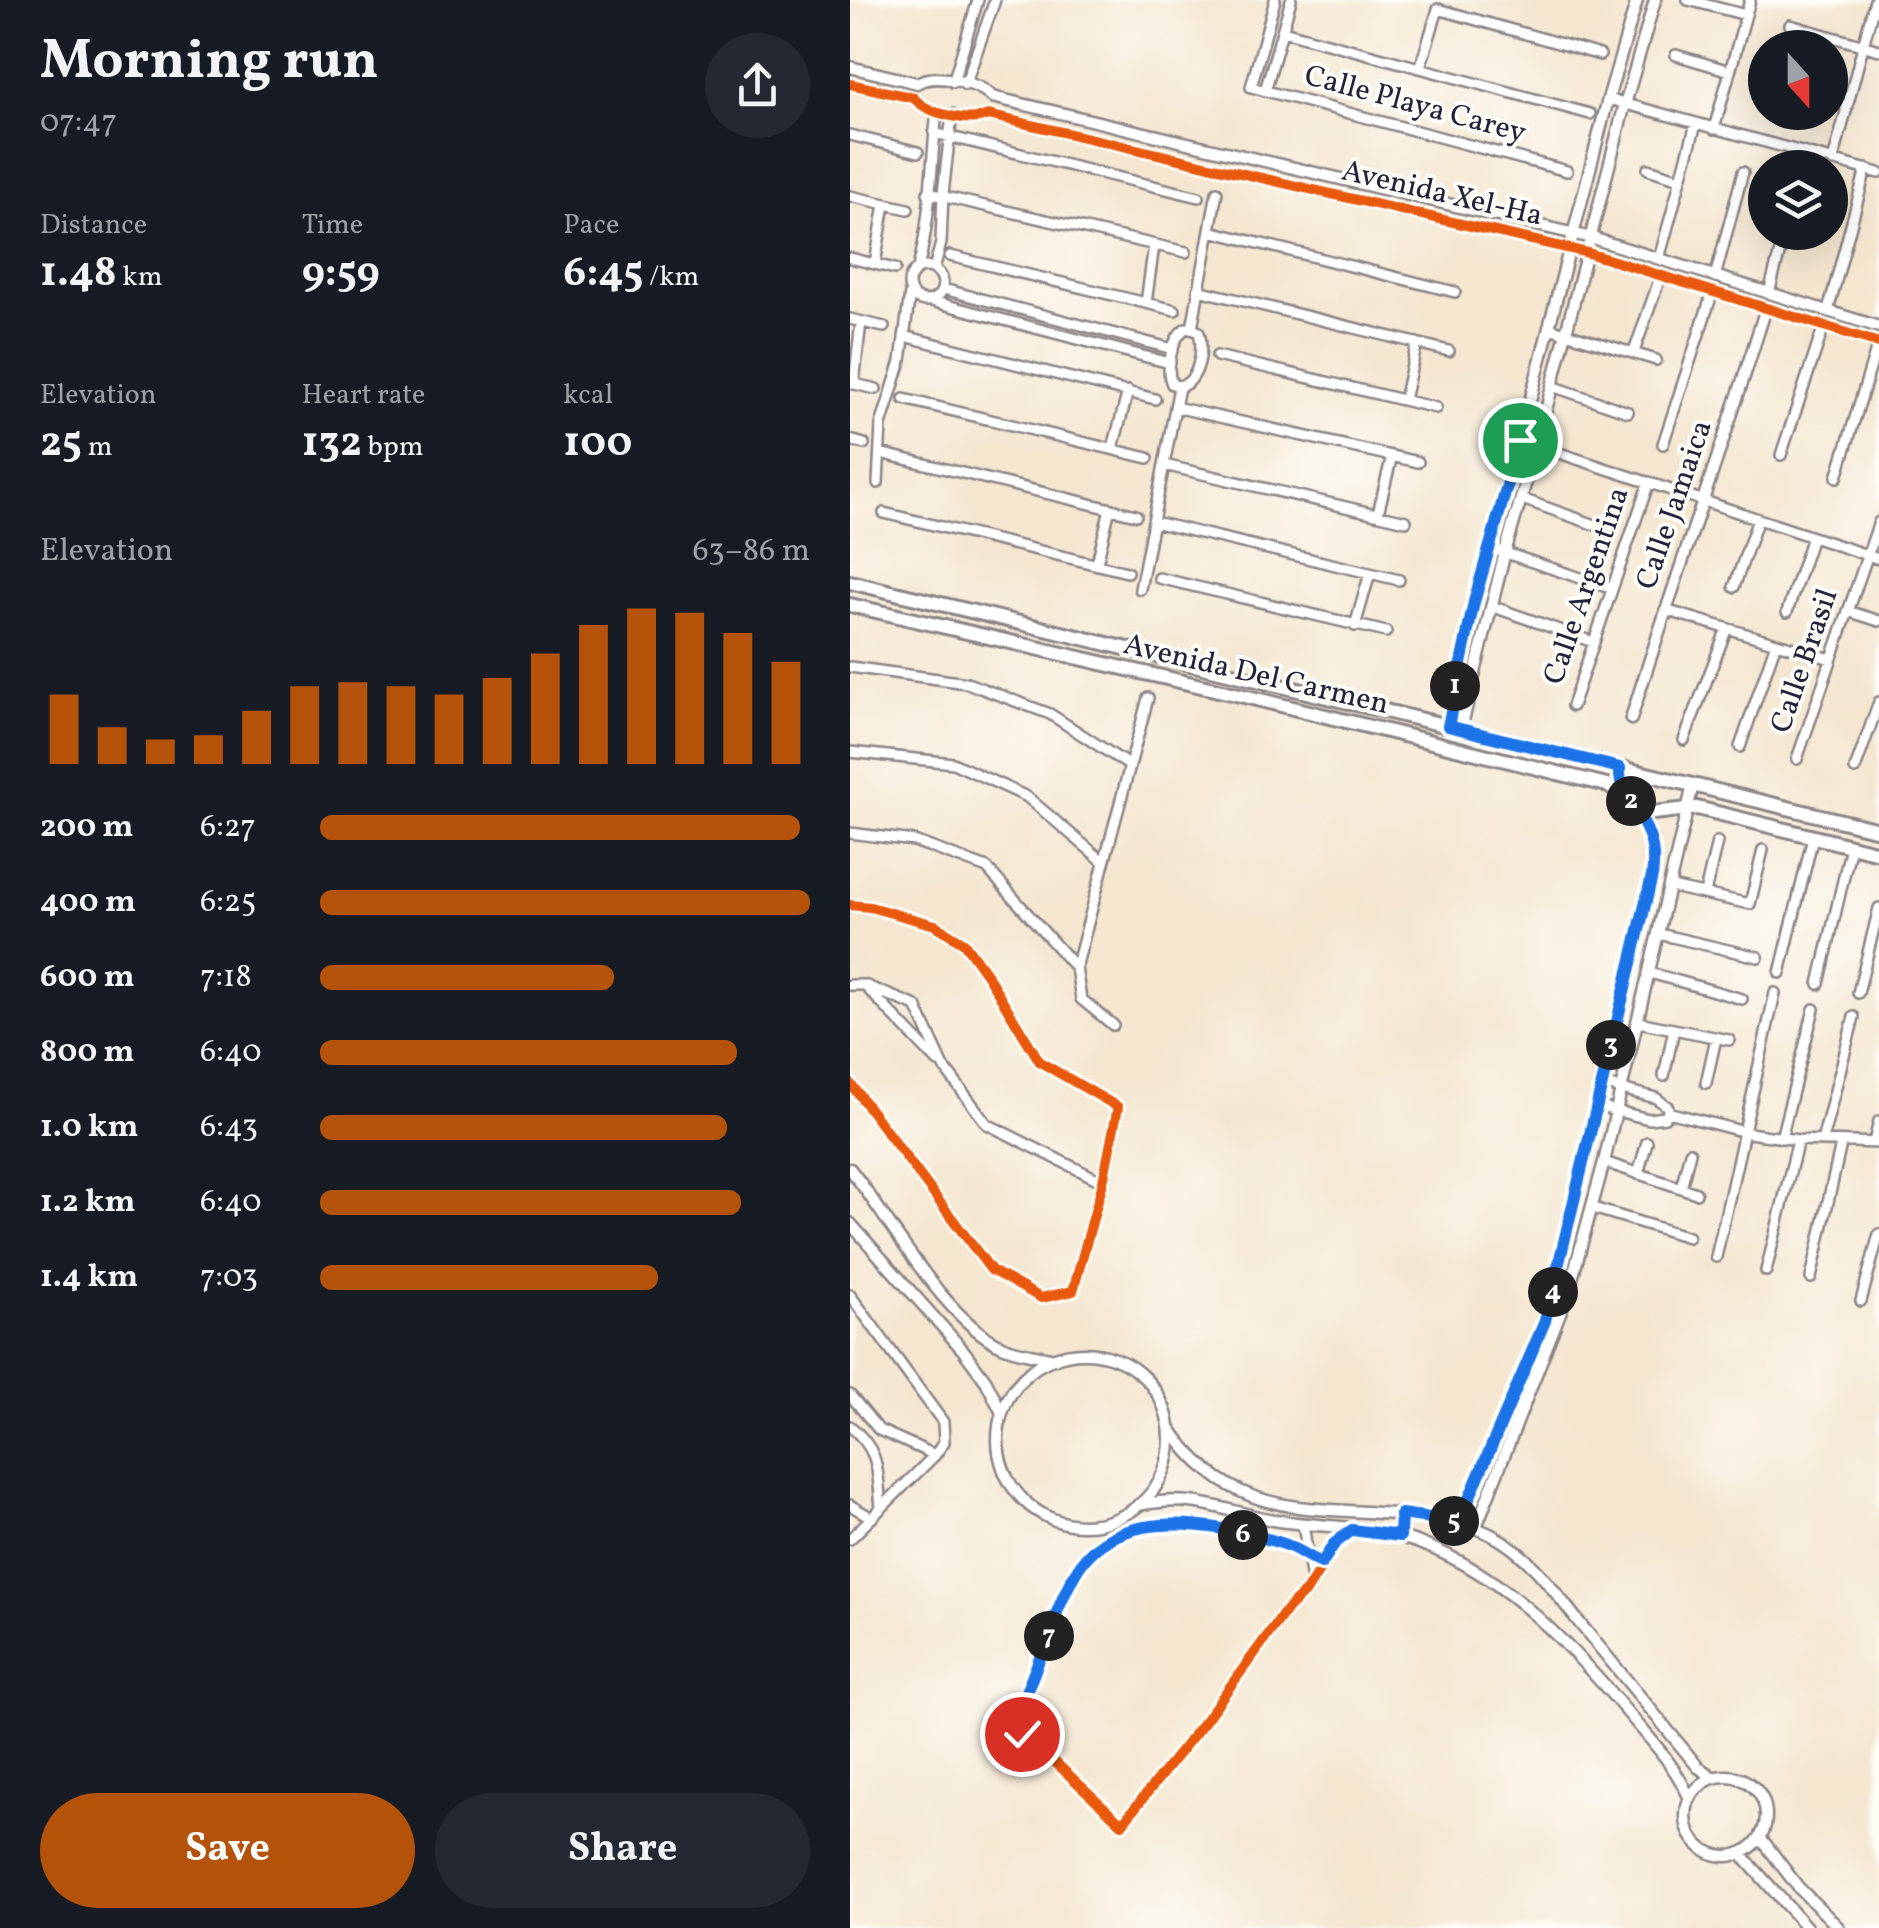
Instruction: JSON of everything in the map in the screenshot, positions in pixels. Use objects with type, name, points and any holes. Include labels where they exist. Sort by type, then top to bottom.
[{"type":"main road","name":"Avenida Del Carmen","points":[[850,582],[1879,830]]},
{"type":"main road","points":[[870,610],[875,588]]},
{"type":"main road","name":"Avenida Del Carmen","points":[[850,605],[1240,695],[1607,786],[1653,813],[1696,808],[1879,853]]},
{"type":"main road","points":[[1051,653],[1056,632]]},
{"type":"main road","points":[[1238,674],[1235,684],[1240,695]]},
{"type":"street","points":[[959,83],[978,0]]},
{"type":"street","points":[[959,83],[995,0]]},
{"type":"street","name":"Calle Playa Carey","points":[[1276,0],[1251,87],[1567,171]]},
{"type":"street","points":[[1265,91],[1292,0]]},
{"type":"street","points":[[1454,728],[1460,659],[1488,547],[1637,0]]},
{"type":"street","points":[[1454,728],[1477,662],[1538,445],[1655,0]]},
{"type":"street","points":[[1688,0],[1746,15]]},
{"type":"street","points":[[1714,129],[1750,0]]},
{"type":"street","points":[[1848,106],[1875,0]]},
{"type":"street","points":[[1420,68],[1438,9],[1600,56]]},
{"type":"street","points":[[1790,26],[1879,50]]},
{"type":"street","points":[[970,28],[984,32]]},
{"type":"street","points":[[1283,31],[1590,114]]},
{"type":"street","points":[[1676,55],[1730,71]]},
{"type":"street","points":[[850,67],[917,82],[926,77],[959,83]]},
{"type":"street","points":[[850,84],[914,98],[917,82]]},
{"type":"street","name":"Avenida Xel-Ha","points":[[959,83],[1022,105],[1592,238],[1879,327]]},
{"type":"street","points":[[988,115],[993,107],[992,97]]},
{"type":"street","name":"Avenida Xel-Ha","points":[[914,98],[921,106],[937,111],[974,119],[988,115],[1570,249],[1878,343]]},
{"type":"street","points":[[1608,100],[1792,150]]},
{"type":"street","points":[[1018,122],[1022,105]]},
{"type":"street","points":[[878,483],[881,425],[902,361],[908,282],[918,268],[926,235],[937,111]]},
{"type":"street","points":[[934,268],[941,243],[942,194],[952,114]]},
{"type":"street","points":[[1658,259],[1696,124]]},
{"type":"street","points":[[934,133],[1198,197]]},
{"type":"street","points":[[850,135],[918,152]]},
{"type":"street","points":[[1848,165],[1879,173]]},
{"type":"street","points":[[1648,170],[1680,180]]},
{"type":"street","points":[[1828,312],[1866,170]]},
{"type":"street","points":[[1715,276],[1742,172]]},
{"type":"street","points":[[1192,328],[1217,192]]},
{"type":"street","points":[[928,193],[1186,252]]},
{"type":"street","points":[[850,196],[908,208]]},
{"type":"street","points":[[875,264],[885,204]]},
{"type":"street","points":[[1210,232],[1455,292]]},
{"type":"street","points":[[1146,303],[1154,245]]},
{"type":"street","points":[[1769,293],[1780,250]]},
{"type":"street","points":[[950,256],[1175,310]]},
{"type":"street","points":[[850,258],[895,269]]},
{"type":"street","points":[[918,268],[934,268],[942,277],[942,289],[930,301]]},
{"type":"street","points":[[1634,352],[1661,275]]},
{"type":"street","points":[[942,289],[1174,349]]},
{"type":"street","points":[[1198,290],[1449,351]]},
{"type":"street","points":[[1664,444],[1714,292]]},
{"type":"street","points":[[910,293],[919,300],[1170,363]]},
{"type":"street","name":"Calle Jamaica","points":[[1631,719],[1766,308]]},
{"type":"street","points":[[876,389],[852,383],[855,321],[884,326]]},
{"type":"street","points":[[1781,455],[1824,326]]},
{"type":"street","points":[[1179,388],[1169,380],[1170,363],[1178,332],[1192,328]]},
{"type":"street","points":[[1179,388],[1192,380],[1202,342],[1192,328]]},
{"type":"street","points":[[1549,328],[1656,360]]},
{"type":"street","points":[[904,336],[1155,399]]},
{"type":"street","points":[[1404,400],[1417,343]]},
{"type":"street","points":[[1836,477],[1878,343]]},
{"type":"street","points":[[1217,356],[1436,408]]},
{"type":"street","points":[[1552,386],[1628,412]]},
{"type":"street","points":[[1140,589],[1179,388]]},
{"type":"street","points":[[1113,448],[1128,391]]},
{"type":"street","points":[[904,398],[1148,458]]},
{"type":"street","points":[[1176,407],[1418,462]]},
{"type":"street","points":[[850,440],[864,444]]},
{"type":"street","points":[[1520,440],[1879,559]]},
{"type":"street","points":[[880,453],[1136,514]]},
{"type":"street","points":[[1378,512],[1392,456]]},
{"type":"street","points":[[1164,465],[1406,521]]},
{"type":"street","name":"Calle Argentina","points":[[1572,706],[1649,482]]},
{"type":"street","points":[[1522,499],[1602,526]]},
{"type":"street","points":[[1097,564],[1110,508]]},
{"type":"street","points":[[884,513],[1127,572]]},
{"type":"street","points":[[1734,587],[1758,519]]},
{"type":"street","points":[[1154,522],[1399,580]]},
{"type":"street","name":"Calle Brasil","points":[[1797,759],[1879,522]]},
{"type":"street","points":[[1787,612],[1812,537]]},
{"type":"street","points":[[1488,547],[1610,588]]},
{"type":"street","points":[[1355,626],[1370,573]]},
{"type":"street","points":[[1160,578],[1386,632]]},
{"type":"street","points":[[1491,606],[1592,642]]},
{"type":"street","points":[[1666,610],[1832,660]]},
{"type":"street","points":[[1848,611],[1879,621]]},
{"type":"street","points":[[1684,740],[1726,628]]},
{"type":"street","points":[[1740,747],[1776,643]]},
{"type":"street","points":[[1460,659],[1477,662]]},
{"type":"street","points":[[850,667],[967,683],[1050,714],[1130,766]]},
{"type":"street","points":[[1113,1025],[1081,999],[1076,968],[1148,698]]},
{"type":"street","points":[[1855,769],[1879,702]]},
{"type":"street","points":[[850,752],[953,763],[1027,797],[1104,862]]},
{"type":"street","points":[[1459,1522],[1545,1321],[1654,866],[1651,837],[1621,786],[1620,768]]},
{"type":"street","points":[[1476,1527],[1556,1330],[1591,1214],[1692,785]]},
{"type":"street","points":[[850,833],[914,841],[987,868],[1076,968]]},
{"type":"street","points":[[1780,973],[1813,836]]},
{"type":"street","points":[[1705,893],[1717,842]]},
{"type":"street","points":[[1819,984],[1851,846]]},
{"type":"street","points":[[1671,886],[1750,904],[1763,850]]},
{"type":"street","points":[[1654,866],[1675,870]]},
{"type":"street","points":[[850,906],[870,906],[935,925],[964,943],[1040,1062],[1118,1107],[1103,1182],[1072,1291],[1041,1298],[992,1270],[850,1083]]},
{"type":"street","points":[[1858,993],[1879,908]]},
{"type":"street","points":[[1660,934],[1758,957]]},
{"type":"street","points":[[1650,973],[1742,999]]},
{"type":"street","points":[[850,985],[864,985],[916,1006],[944,1068]]},
{"type":"street","points":[[864,985],[944,1068],[988,1124],[1103,1182]]},
{"type":"street","points":[[1716,1257],[1775,994]]},
{"type":"street","points":[[1782,1138],[1814,1009]]},
{"type":"street","points":[[1822,1141],[1854,1017]]},
{"type":"street","points":[[1638,1022],[1730,1040]]},
{"type":"street","points":[[1664,1076],[1674,1029]]},
{"type":"street","points":[[1614,1035],[1634,1042]]},
{"type":"street","points":[[1706,1084],[1716,1038]]},
{"type":"street","points":[[1602,1084],[1656,1098],[1668,1112]]},
{"type":"street","points":[[1596,1106],[1650,1119],[1668,1112]]},
{"type":"street","points":[[1668,1112],[1743,1132],[1841,1144],[1877,1143],[1879,1121]]},
{"type":"street","points":[[1766,1271],[1798,1140]]},
{"type":"street","points":[[1638,1174],[1647,1142]]},
{"type":"street","points":[[1811,1278],[1841,1144]]},
{"type":"street","points":[[1681,1188],[1690,1152]]},
{"type":"street","points":[[1604,1162],[1696,1192]]},
{"type":"street","points":[[850,1169],[938,1289],[969,1324],[1000,1345],[1056,1359]]},
{"type":"street","points":[[1570,1216],[1591,1214],[1688,1237]]},
{"type":"street","points":[[850,1223],[963,1350],[1002,1412]]},
{"type":"street","points":[[1861,1301],[1879,1234]]},
{"type":"street","points":[[850,1295],[943,1422],[944,1442],[851,1536]]},
{"type":"street","points":[[1092,1354],[1119,1360],[1142,1375],[1159,1396],[1169,1427],[1170,1450],[1162,1476],[1125,1515],[1099,1524],[1069,1524],[1042,1514],[1018,1496],[1003,1470],[998,1442],[1002,1412],[1016,1386],[1038,1366],[1056,1359],[1092,1354]]},
{"type":"street","points":[[850,1396],[879,1430],[935,1455]]},
{"type":"street","points":[[850,1426],[868,1442],[877,1468],[881,1508]]},
{"type":"street","points":[[1169,1427],[1200,1465],[1246,1496],[1305,1509],[1401,1514],[1459,1522],[1476,1527],[1520,1553],[1698,1767],[1714,1778]]},
{"type":"street","points":[[868,1442],[879,1430]]},
{"type":"street","points":[[1138,1505],[1195,1500],[1242,1514],[1400,1536],[1461,1562],[1525,1606],[1582,1658],[1672,1764],[1690,1799]]},
{"type":"street","points":[[850,1505],[872,1518]]},
{"type":"street","points":[[1400,1536],[1401,1514]]},
{"type":"street","points":[[1303,1524],[1312,1581]]},
{"type":"street","points":[[1322,1563],[1285,1544],[1203,1527],[1152,1526],[1108,1539],[1078,1569],[1064,1594],[1016,1713],[1017,1728],[1122,1824],[1312,1581],[1334,1544],[1352,1530]]},
{"type":"street","points":[[1555,1632],[1575,1617]]},
{"type":"street","points":[[1714,1778],[1740,1778],[1760,1794],[1767,1818],[1760,1837],[1740,1853],[1722,1856],[1698,1844],[1686,1820],[1690,1799],[1702,1784],[1714,1778]]},
{"type":"street","points":[[1760,1837],[1798,1887],[1839,1928]]},
{"type":"street","points":[[1740,1853],[1807,1928]]},
{"type":"cycle path","points":[[850,84],[914,98],[949,116],[988,115],[1588,253],[1879,343]]},
{"type":"cycle path","points":[[850,905],[935,925],[964,943],[1040,1062],[1118,1107],[1103,1182],[1073,1291],[1041,1298],[991,1270],[850,1083]]},
{"type":"cycle path","points":[[1322,1563],[1281,1543],[1199,1526],[1142,1527],[1116,1536],[1094,1550],[1067,1589],[1016,1713],[1017,1727],[1122,1824],[1287,1609],[1307,1590],[1335,1545],[1352,1529]]},
{"type":"route","points":[[1022,1734],[1017,1728],[1016,1713],[1064,1594],[1089,1555],[1114,1536],[1152,1526],[1203,1527],[1285,1544],[1322,1563],[1334,1544],[1352,1530],[1400,1536],[1401,1514],[1459,1522],[1545,1321],[1652,876],[1654,851],[1646,823],[1621,786],[1620,768],[1448,726],[1474,602],[1520,440]]}]
